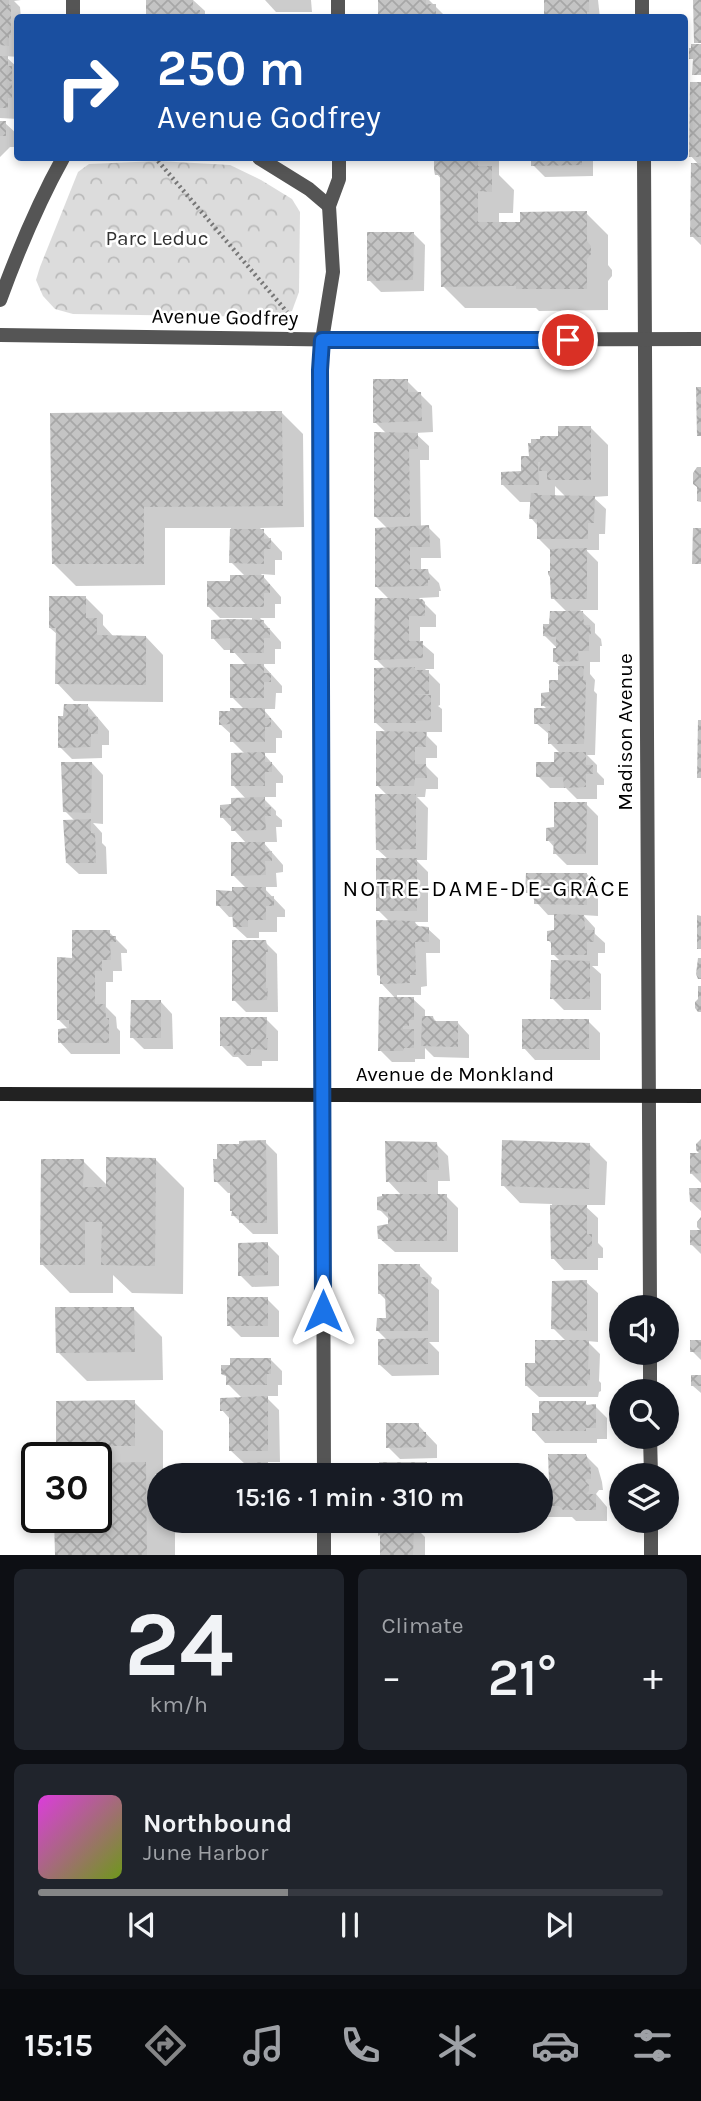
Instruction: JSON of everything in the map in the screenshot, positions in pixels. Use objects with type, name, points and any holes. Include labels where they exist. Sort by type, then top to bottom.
[{"type":"street","points":[[0,300],[41,197],[61,161]]},
{"type":"street","points":[[264,161],[309,189],[329,206]]},
{"type":"street","points":[[324,1463],[320,384],[322,340],[333,272],[329,206],[339,179],[339,161]]},
{"type":"street","name":"Madison Avenue","points":[[644,161],[650,1295]]},
{"type":"street","name":"Avenue Godfrey","points":[[0,335],[322,340],[701,339]]},
{"type":"street","name":"Avenue de Monkland","points":[[0,1094],[701,1096]]},
{"type":"street","points":[[324,1533],[324,1555]]},
{"type":"street","points":[[651,1533],[651,1555]]},
{"type":"path","points":[[159,161],[287,312]]},
{"type":"green space","name":"Parc Leduc","points":[[158,161],[230,165],[292,199],[300,212],[299,292],[292,311],[270,317],[73,314],[55,309],[43,296],[36,280],[78,172],[89,164]]},
{"type":"building","points":[[0,0],[9,0],[11,5],[9,46],[0,45]]},
{"type":"building","points":[[146,0],[193,0],[193,10],[200,10],[200,14],[146,14]]},
{"type":"building","points":[[378,0],[426,0],[426,4],[436,4],[436,14],[378,14]]},
{"type":"building","points":[[544,0],[589,0],[587,14],[544,14]]},
{"type":"building","points":[[693,0],[701,0],[701,43],[694,43]]},
{"type":"building","points":[[691,44],[701,44],[701,75],[692,75],[693,59],[689,59]]},
{"type":"building","points":[[0,56],[8,56],[8,66],[12,66],[12,81],[9,82],[12,84],[12,98],[8,98],[8,108],[0,108]]},
{"type":"building","points":[[690,82],[701,82],[701,157],[689,157]]},
{"type":"building","points":[[0,121],[6,121],[6,136],[0,136]]},
{"type":"building","points":[[434,161],[478,161],[478,166],[492,166],[492,192],[478,191],[478,222],[520,222],[520,212],[587,211],[587,241],[591,246],[591,254],[587,259],[587,289],[441,287],[440,175],[435,175]]},
{"type":"building","points":[[531,161],[582,161],[582,165],[531,166]]},
{"type":"building","points":[[691,163],[701,163],[701,237],[690,237]]},
{"type":"building","points":[[367,232],[414,232],[413,280],[367,281]]},
{"type":"building","points":[[373,379],[408,379],[408,392],[421,392],[422,421],[373,423]]},
{"type":"building","points":[[696,387],[701,387],[701,436],[697,436]]},
{"type":"building","points":[[282,411],[283,506],[144,507],[144,564],[52,564],[50,413]]},
{"type":"building","points":[[558,426],[591,426],[591,480],[547,480],[547,471],[539,471],[538,462],[539,485],[501,485],[501,472],[521,471],[521,456],[529,456],[528,443],[531,443],[531,439],[558,436]]},
{"type":"building","points":[[374,432],[418,433],[418,449],[409,449],[410,517],[374,517]]},
{"type":"building","points":[[697,467],[701,467],[701,502],[697,501],[697,487],[693,484],[693,473]]},
{"type":"building","points":[[531,493],[595,496],[594,523],[588,523],[588,539],[537,539],[537,519],[529,519]]},
{"type":"building","points":[[429,525],[430,547],[410,547],[410,569],[428,569],[428,586],[375,587],[375,528]]},
{"type":"building","points":[[693,528],[701,528],[701,564],[692,564]]},
{"type":"building","points":[[230,529],[264,529],[264,539],[271,538],[271,549],[264,549],[264,564],[229,563]]},
{"type":"building","points":[[587,548],[587,599],[551,599],[548,574],[550,549]]},
{"type":"building","points":[[230,575],[264,575],[264,583],[270,584],[270,593],[264,593],[264,607],[207,607],[207,581],[230,581]]},
{"type":"building","points":[[49,596],[86,596],[86,618],[97,618],[97,635],[146,636],[146,685],[55,684],[56,628],[49,628]]},
{"type":"building","points":[[375,598],[422,599],[425,602],[425,616],[409,616],[409,641],[423,641],[423,658],[374,660]]},
{"type":"building","points":[[550,611],[583,611],[584,625],[590,625],[591,634],[589,651],[578,651],[579,661],[553,662],[556,637],[543,636],[543,624],[549,624]]},
{"type":"building","points":[[211,620],[264,620],[264,628],[270,628],[270,638],[264,638],[264,653],[230,653],[230,638],[211,639]]},
{"type":"building","points":[[230,664],[264,664],[264,673],[271,673],[271,682],[264,682],[264,698],[230,698]]},
{"type":"building","points":[[558,666],[584,666],[584,744],[548,744],[550,724],[534,724],[534,708],[550,708],[541,706],[541,693],[549,692],[549,680],[558,680]]},
{"type":"building","points":[[415,667],[415,670],[429,670],[429,694],[410,695],[431,695],[431,720],[416,723],[374,723],[374,668]]},
{"type":"building","points":[[64,704],[88,704],[88,716],[98,717],[98,734],[91,734],[91,747],[58,748],[58,716],[63,716]]},
{"type":"building","points":[[230,708],[265,708],[265,718],[271,718],[271,727],[265,727],[265,742],[230,742],[230,724],[219,725],[219,711],[230,711]]},
{"type":"building","points":[[698,720],[701,720],[701,778],[697,778]]},
{"type":"building","points":[[376,731],[426,732],[426,747],[415,747],[415,764],[426,764],[427,778],[415,778],[414,786],[376,786]]},
{"type":"building","points":[[265,752],[265,762],[272,762],[272,772],[265,772],[265,786],[231,786],[231,753]]},
{"type":"building","points":[[554,752],[586,752],[586,765],[593,765],[593,774],[586,774],[586,787],[564,788],[563,777],[536,777],[536,762],[554,762]]},
{"type":"building","points":[[61,762],[92,762],[91,813],[63,812]]},
{"type":"building","points":[[375,794],[416,794],[416,849],[376,850]]},
{"type":"building","points":[[265,797],[265,807],[271,807],[271,816],[265,816],[266,830],[231,831],[231,818],[220,818],[220,805],[231,804],[231,798]]},
{"type":"building","points":[[554,802],[587,802],[586,854],[553,854],[554,841],[546,841],[546,828],[554,827]]},
{"type":"building","points":[[91,819],[91,833],[95,833],[96,863],[66,863],[63,820]]},
{"type":"building","points":[[231,842],[265,842],[265,852],[272,851],[272,861],[265,861],[266,875],[231,876]]},
{"type":"building","points":[[376,858],[417,858],[417,911],[376,911]]},
{"type":"building","points":[[526,873],[587,873],[587,905],[534,904],[534,893],[525,893]]},
{"type":"building","points":[[232,887],[266,887],[266,897],[274,896],[274,906],[266,906],[266,920],[248,920],[248,927],[233,927],[232,906],[216,906],[216,890],[232,891]]},
{"type":"building","points":[[554,914],[584,915],[585,930],[594,930],[594,942],[587,942],[587,955],[551,955],[551,941],[547,941],[547,931],[554,930]]},
{"type":"building","points":[[697,915],[701,916],[701,949],[697,949]]},
{"type":"building","points":[[376,920],[415,921],[416,926],[429,927],[429,942],[415,942],[416,975],[410,975],[410,983],[380,984],[380,976],[377,975]]},
{"type":"building","points":[[72,930],[110,930],[110,936],[116,936],[116,942],[110,942],[111,960],[102,960],[102,971],[95,971],[95,1004],[105,1004],[106,1018],[109,1018],[109,1043],[58,1043],[58,1029],[69,1028],[69,1020],[57,1020],[57,957],[72,958]]},
{"type":"building","points":[[232,940],[266,940],[267,1000],[232,1001]]},
{"type":"building","points":[[698,958],[701,958],[701,979],[698,979],[696,974]]},
{"type":"building","points":[[551,960],[590,961],[590,999],[550,999]]},
{"type":"building","points":[[698,986],[701,986],[701,1012],[695,1008]]},
{"type":"building","points":[[379,997],[414,997],[414,1020],[409,1020],[409,1026],[403,1026],[403,1029],[414,1029],[414,1048],[378,1051]]},
{"type":"building","points":[[131,1000],[161,1000],[161,1038],[130,1038]]},
{"type":"building","points":[[422,1016],[433,1016],[434,1021],[458,1021],[458,1047],[421,1046]]},
{"type":"building","points":[[220,1017],[267,1017],[267,1050],[251,1049],[251,1055],[234,1055],[232,1046],[220,1046]]},
{"type":"building","points":[[522,1019],[589,1019],[589,1049],[522,1049]]},
{"type":"building","points":[[701,1139],[701,1173],[690,1174],[690,1153],[699,1153],[696,1144]]},
{"type":"building","points":[[266,1140],[267,1223],[239,1223],[239,1216],[231,1216],[230,1182],[214,1182],[213,1159],[217,1159],[217,1144]]},
{"type":"building","points":[[502,1140],[590,1143],[589,1189],[501,1186]]},
{"type":"building","points":[[385,1141],[437,1142],[439,1170],[427,1170],[427,1182],[386,1182]]},
{"type":"building","points":[[106,1157],[156,1158],[155,1266],[101,1265],[102,1222],[85,1222],[85,1265],[40,1265],[41,1159],[84,1159],[83,1187],[106,1187]]},
{"type":"building","points":[[689,1188],[701,1188],[701,1202],[690,1202]]},
{"type":"building","points":[[382,1194],[447,1194],[447,1241],[378,1239],[377,1226],[388,1224],[388,1212],[377,1210],[377,1197]]},
{"type":"building","points":[[550,1205],[587,1205],[587,1234],[592,1234],[592,1246],[587,1247],[587,1259],[551,1259]]},
{"type":"building","points":[[701,1217],[701,1246],[690,1245],[690,1230],[700,1230],[697,1222]]},
{"type":"building","points":[[268,1242],[268,1275],[238,1276],[238,1243]]},
{"type":"building","points":[[378,1264],[420,1264],[420,1277],[428,1277],[428,1331],[376,1331],[377,1318],[386,1318],[385,1294],[378,1294]]},
{"type":"building","points":[[587,1280],[587,1331],[551,1329],[552,1281]]},
{"type":"building","points":[[227,1297],[268,1297],[268,1326],[227,1326]]},
{"type":"building","points":[[55,1307],[134,1307],[135,1352],[56,1353]]},
{"type":"building","points":[[428,1338],[428,1364],[378,1365],[378,1339]]},
{"type":"building","points":[[535,1340],[589,1340],[590,1380],[587,1386],[525,1386],[525,1363],[535,1363]]},
{"type":"building","points":[[690,1340],[701,1340],[701,1352],[690,1352]]},
{"type":"building","points":[[230,1358],[271,1358],[271,1374],[267,1374],[267,1385],[226,1385],[226,1376],[221,1374],[221,1365],[230,1365]]},
{"type":"building","points":[[691,1375],[701,1375],[701,1386],[691,1386]]},
{"type":"building","points":[[268,1396],[268,1451],[229,1451],[229,1411],[220,1411],[220,1398]]},
{"type":"building","points":[[135,1400],[135,1446],[112,1446],[112,1442],[56,1442],[56,1401]]},
{"type":"building","points":[[539,1401],[586,1401],[586,1405],[596,1404],[596,1428],[586,1428],[586,1431],[532,1431],[532,1413],[539,1413]]},
{"type":"building","points":[[386,1423],[419,1423],[419,1432],[426,1432],[426,1447],[386,1448]]},
{"type":"building","points":[[548,1454],[586,1454],[591,1479],[585,1481],[589,1485],[586,1494],[596,1494],[596,1510],[563,1510],[559,1506],[553,1506],[553,1463],[548,1463]]},
{"type":"building","points":[[146,1462],[147,1555],[55,1555],[54,1533],[112,1533],[112,1463]]},
{"type":"building","points":[[379,1462],[427,1462],[427,1463]]},
{"type":"building","points":[[378,1533],[414,1533],[413,1555],[380,1555],[380,1535],[378,1536]]},
{"type":"district","name":"NOTRE-DAME-DE-GRÂCE","points":[[487,888]]},
{"type":"route","points":[[323,1311],[322,340],[568,340]]}]
